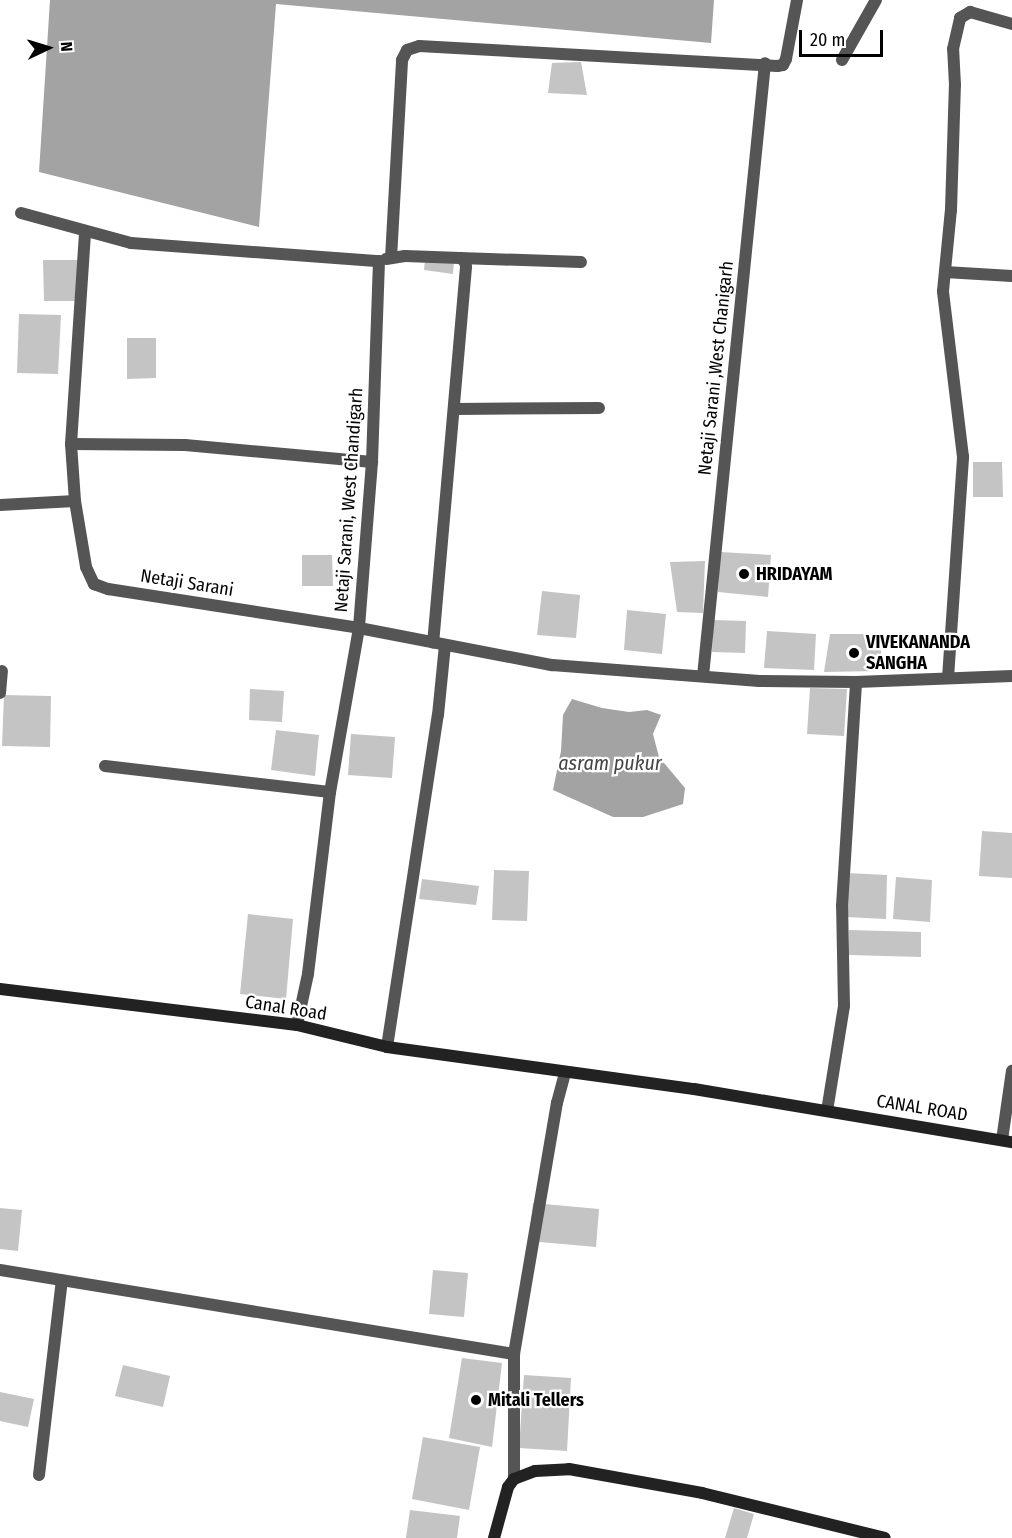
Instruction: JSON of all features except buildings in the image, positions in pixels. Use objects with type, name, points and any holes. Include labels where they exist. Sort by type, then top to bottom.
[{"type":"street","points":[[765,63],[783,65],[797,0]]},
{"type":"street","points":[[842,60],[876,0]]},
{"type":"street","points":[[948,678],[963,457],[943,291],[951,210],[955,85],[952,49],[960,18],[970,12],[1012,24]]},
{"type":"street","name":"Netaji Sarani, West Chandigarh","points":[[765,63],[418,46],[407,50],[402,60],[385,259],[359,628],[552,665],[759,681],[856,682],[1012,676]]},
{"type":"street","name":"Netaji Sarani ,West Chanigarh","points":[[704,676],[765,63]]},
{"type":"street","points":[[21,213],[130,243],[385,259],[460,258],[581,262]]},
{"type":"street","points":[[0,505],[75,501],[71,444],[85,231]]},
{"type":"street","points":[[387,1047],[438,715],[439,644],[466,267],[465,261],[460,258]]},
{"type":"street","points":[[945,272],[1012,276]]},
{"type":"street","points":[[454,410],[599,408]]},
{"type":"street","points":[[71,444],[185,445],[372,462]]},
{"type":"street","name":"Netaji Sarani","points":[[75,501],[86,567],[94,584],[108,589],[359,628]]},
{"type":"street","points":[[297,1025],[309,974],[330,792],[359,628]]},
{"type":"street","points":[[0,693],[2,670]]},
{"type":"street","points":[[827,1111],[844,1006],[842,906],[856,682]]},
{"type":"street","points":[[105,766],[330,792]]},
{"type":"street","name":"Canal Road","points":[[0,989],[297,1025],[387,1047],[565,1073]]},
{"type":"street","points":[[1007,1141],[1012,1071]]},
{"type":"street","points":[[514,1479],[514,1354],[557,1103],[565,1073]]},
{"type":"street","name":"CANAL ROAD","points":[[565,1073],[694,1089],[1007,1141]]},
{"type":"street","points":[[0,1270],[514,1354]]},
{"type":"street","points":[[39,1475],[62,1280]]},
{"type":"street","points":[[494,1538],[508,1487],[514,1479],[535,1470],[569,1469],[702,1494],[885,1538]]},
{"type":"water","points":[[50,0],[714,0],[711,43],[276,4],[259,227],[39,172]]},
{"type":"water","name":"asram pukur","points":[[572,699],[602,708],[629,712],[647,710],[661,715],[653,734],[659,757],[685,788],[683,804],[643,817],[613,817],[553,790],[561,751],[563,715]]},
{"type":"place","name":"HRIDAYAM","points":[[744,574]]},
{"type":"place","name":"VIVEKANANDA SANGHA","points":[[854,653]]},
{"type":"place","name":"Mitali Tellers","points":[[476,1400]]}]
